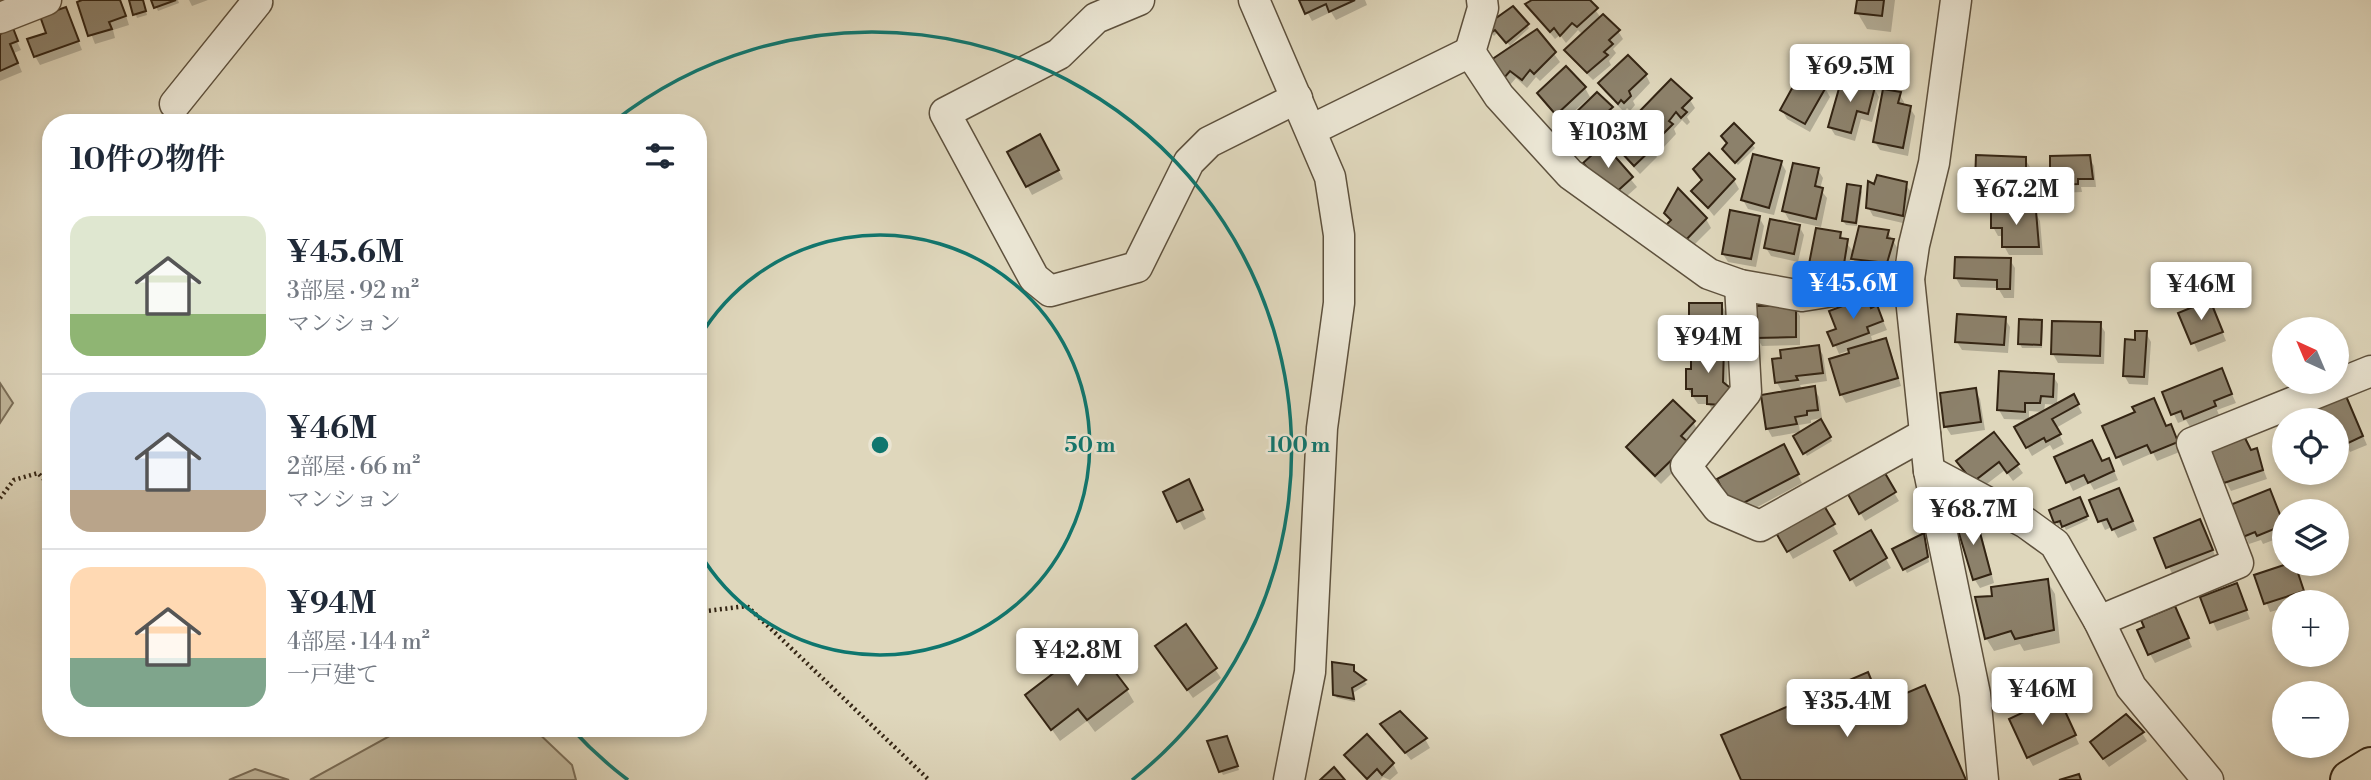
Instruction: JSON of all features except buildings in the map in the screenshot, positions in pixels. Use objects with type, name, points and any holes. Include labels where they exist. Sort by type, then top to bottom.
[{"type":"main road","points":[[2350,780],[2371,767]]},
{"type":"street","points":[[0,18],[47,0]]},
{"type":"street","points":[[175,104],[256,0]]},
{"type":"street","points":[[1139,0],[1096,18],[1059,54],[945,113],[1034,278],[1050,291],[1137,267],[1189,162],[1209,142],[1297,98]]},
{"type":"street","points":[[1254,0],[1330,177],[1339,235],[1339,303],[1322,428],[1310,672],[1289,780]]},
{"type":"street","points":[[1956,0],[1934,163],[1909,279],[1929,471],[1975,694],[1983,780]]},
{"type":"street","points":[[1311,130],[1470,52],[1489,3]]},
{"type":"street","points":[[1470,52],[1499,96],[1570,174],[1709,274],[1740,285],[1802,296],[1909,279]]},
{"type":"street","points":[[1740,285],[1746,393],[1686,466],[1717,508],[1760,526],[1925,434]]},
{"type":"street","points":[[2099,621],[2238,563],[2192,443],[2371,371]]},
{"type":"street","points":[[1929,471],[2026,523],[2055,544],[2099,621],[2131,687],[2208,780]]},
{"type":"path","points":[[0,498],[14,480],[38,474],[42,478]]},
{"type":"path","points":[[707,611],[747,606],[929,780]]},
{"type":"shaded area","points":[[0,383],[13,403],[0,423]]},
{"type":"shaded area","points":[[388,737],[542,737],[572,765],[576,780],[310,780]]},
{"type":"shaded area","points":[[255,769],[289,780],[229,780]]}]
